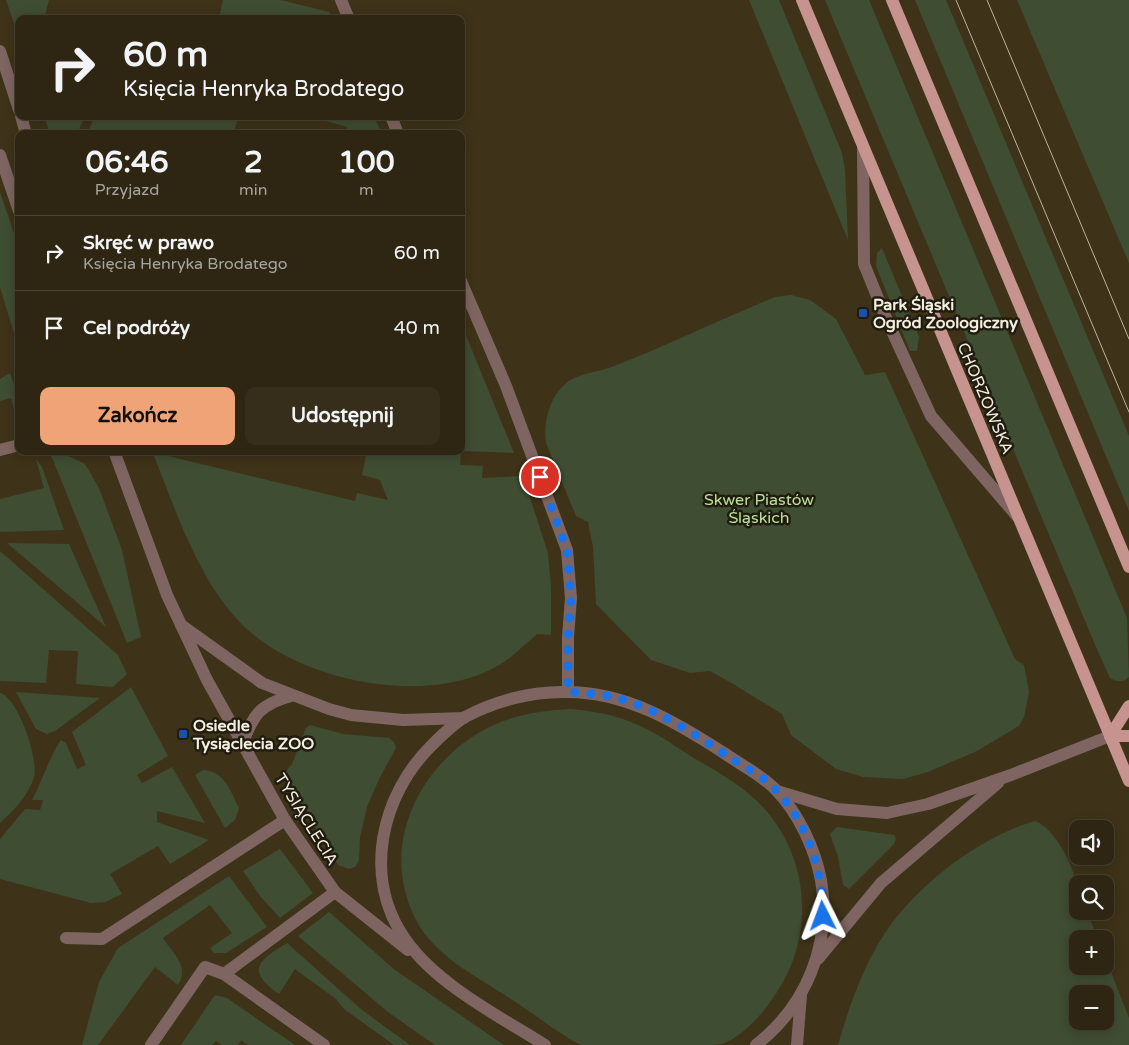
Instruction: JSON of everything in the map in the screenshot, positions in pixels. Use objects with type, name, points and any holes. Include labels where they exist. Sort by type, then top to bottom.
[{"type":"main road","name":"CHORZOWSKA","points":[[802,0],[1129,781]]},
{"type":"main road","points":[[892,0],[1129,567]]},
{"type":"main road","points":[[1110,736],[1129,706]]},
{"type":"main road","points":[[1110,736],[1129,736]]},
{"type":"street","points":[[341,0],[347,15]]},
{"type":"street","points":[[0,51],[15,98]]},
{"type":"street","points":[[863,147],[864,264],[886,318],[931,416],[1019,519]]},
{"type":"street","points":[[0,155],[15,198]]},
{"type":"street","points":[[465,290],[506,386],[567,550],[571,598],[568,638],[568,692]]},
{"type":"street","points":[[0,450],[15,446]]},
{"type":"street","name":"TYSIĄCLECIA","points":[[115,455],[155,565],[181,625],[207,680],[286,820],[336,892],[433,971]]},
{"type":"street","points":[[181,625],[262,683],[291,696],[352,715],[403,720],[464,718]]},
{"type":"street","points":[[545,1045],[433,971],[405,940],[388,909],[383,884],[382,841],[390,806],[405,778],[421,755],[442,734],[464,718],[513,698],[568,692],[601,694],[646,708],[705,741],[777,791],[838,809],[887,813],[918,808],[1004,778],[1110,736]]},
{"type":"street","points":[[242,744],[252,720],[261,708],[274,701],[291,696]]},
{"type":"street","points":[[756,1045],[785,1018],[801,994],[817,961],[881,882],[1004,778]]},
{"type":"street","points":[[777,791],[806,835],[819,871],[823,927],[817,961]]},
{"type":"street","points":[[66,938],[102,940],[286,820]]},
{"type":"street","points":[[224,974],[336,892]]},
{"type":"street","points":[[151,1045],[205,968],[224,974],[324,1045]]},
{"type":"street","points":[[797,1045],[801,994]]},
{"type":"green space","points":[[6,0],[49,0],[45,15],[15,15],[15,26]]},
{"type":"green space","points":[[223,0],[281,0],[329,12],[330,15],[220,15]]},
{"type":"green space","points":[[749,0],[779,0],[842,153],[845,170],[848,240]]},
{"type":"green space","points":[[825,0],[869,0],[1127,618],[1129,677],[1122,681],[1110,678],[1096,647]]},
{"type":"green space","points":[[915,0],[946,0],[1129,436],[1129,511]]},
{"type":"green space","points":[[1017,0],[1129,0],[1129,263]]},
{"type":"green space","points":[[45,120],[83,120],[79,130],[49,130]]},
{"type":"green space","points":[[93,120],[237,120],[235,130],[89,130]]},
{"type":"green space","points":[[322,120],[376,120],[380,130],[347,130],[347,127]]},
{"type":"green space","points":[[0,192],[15,236],[15,337],[0,287]]},
{"type":"green space","points":[[882,248],[919,337],[917,351],[910,351],[876,266],[877,253]]},
{"type":"green space","name":"Skwer Piastów Śląskich","points":[[791,295],[810,300],[836,319],[865,375],[885,372],[1015,659],[1024,665],[1029,692],[1024,717],[1019,726],[977,751],[928,772],[903,779],[863,777],[836,769],[791,735],[782,714],[733,684],[710,671],[690,673],[651,660],[596,604],[593,547],[588,522],[576,516],[546,443],[545,435],[549,409],[557,393],[569,381],[637,357],[775,297]]},
{"type":"green space","points":[[465,333],[514,453],[465,451]]},
{"type":"green space","points":[[10,373],[15,388],[15,413],[11,398],[0,401],[0,379]]},
{"type":"green space","points":[[51,455],[66,455],[85,464],[99,488],[122,550],[141,637],[127,643]]},
{"type":"green space","points":[[164,455],[355,501],[357,493],[388,500],[380,480],[362,475],[366,455],[461,455],[460,465],[483,466],[482,478],[523,476],[548,553],[551,587],[551,635],[537,634],[504,662],[469,678],[435,685],[398,686],[361,681],[324,672],[290,658],[260,640],[236,618],[209,581],[188,541],[154,456]]},
{"type":"green space","points":[[36,459],[42,467],[64,530],[0,532],[0,499],[44,488]]},
{"type":"green space","points":[[7,543],[69,544],[106,627]]},
{"type":"green space","points":[[0,551],[118,655],[127,674],[113,687],[76,684],[78,651],[49,650],[46,683],[0,681]]},
{"type":"green space","points":[[131,687],[168,756],[137,775],[142,783],[172,767],[205,823],[157,811],[157,822],[209,840],[170,864],[158,846],[110,874],[122,894],[105,902],[91,903],[0,879],[0,839],[25,809],[40,810],[43,800],[32,800],[61,740],[66,743],[77,769],[86,765],[72,732]]},
{"type":"green space","points":[[16,692],[100,698],[55,731],[47,734],[36,729]]},
{"type":"green space","points":[[0,693],[7,697],[14,705],[26,730],[35,769],[32,784],[15,808],[0,823]]},
{"type":"green space","points":[[571,709],[597,712],[642,726],[724,776],[753,797],[769,814],[783,836],[794,859],[800,883],[802,908],[800,932],[794,957],[784,980],[766,1008],[749,1026],[729,1041],[711,1045],[582,1045],[576,1043],[460,966],[435,945],[416,920],[405,890],[401,860],[405,831],[415,802],[430,777],[451,754],[475,735],[503,721],[537,712]]},
{"type":"green space","points":[[310,725],[343,734],[389,738],[394,742],[396,748],[379,779],[367,807],[360,837],[359,860],[355,867],[349,869],[338,865],[283,775],[292,764],[306,728]]},
{"type":"green space","points":[[203,770],[210,771],[222,778],[239,808],[235,820],[225,828],[195,775]]},
{"type":"green space","points":[[1035,821],[1043,825],[1057,840],[1068,859],[1074,875],[1069,875],[1069,920],[1091,920],[1094,930],[1069,930],[1069,975],[1112,975],[1129,1018],[1129,1045],[838,1045],[863,973],[877,946],[898,915],[951,865],[992,838]]},
{"type":"green space","points":[[837,827],[894,835],[896,839],[894,844],[849,889],[843,885],[838,857],[830,834]]},
{"type":"green space","points":[[280,849],[313,893],[280,918],[260,896],[243,871]]},
{"type":"green space","points":[[229,876],[267,927],[226,953],[214,953],[210,948],[232,933],[210,905],[163,938],[179,960],[181,966],[182,972],[178,985],[155,967],[98,1045],[82,1045],[99,982],[118,948]]},
{"type":"green space","points":[[329,912],[395,970],[504,1045],[435,1045],[388,1012],[298,936]]},
{"type":"green space","points":[[287,943],[362,1010],[410,1045],[394,1045],[344,1009],[336,999],[295,969],[279,994],[268,986],[259,972],[259,966],[269,955]]},
{"type":"green space","points":[[215,995],[227,998],[295,1045],[247,1045],[241,1040],[238,1045],[222,1045],[216,1041],[212,1045],[181,1045]]},
{"type":"tram line","points":[[956,0],[1129,412]]},
{"type":"tram line","points":[[987,0],[1129,339]]},
{"type":"place","name":"Park Śląski Ogród Zoologiczny","points":[[863,313]]},
{"type":"place","name":"Osiedle Tysiąclecia ZOO","points":[[183,734]]},
{"type":"route","points":[[540,477],[567,550],[571,598],[568,638],[568,692],[601,694],[646,708],[705,741],[747,768],[777,791],[806,835],[812,848],[819,871],[823,916]]}]
